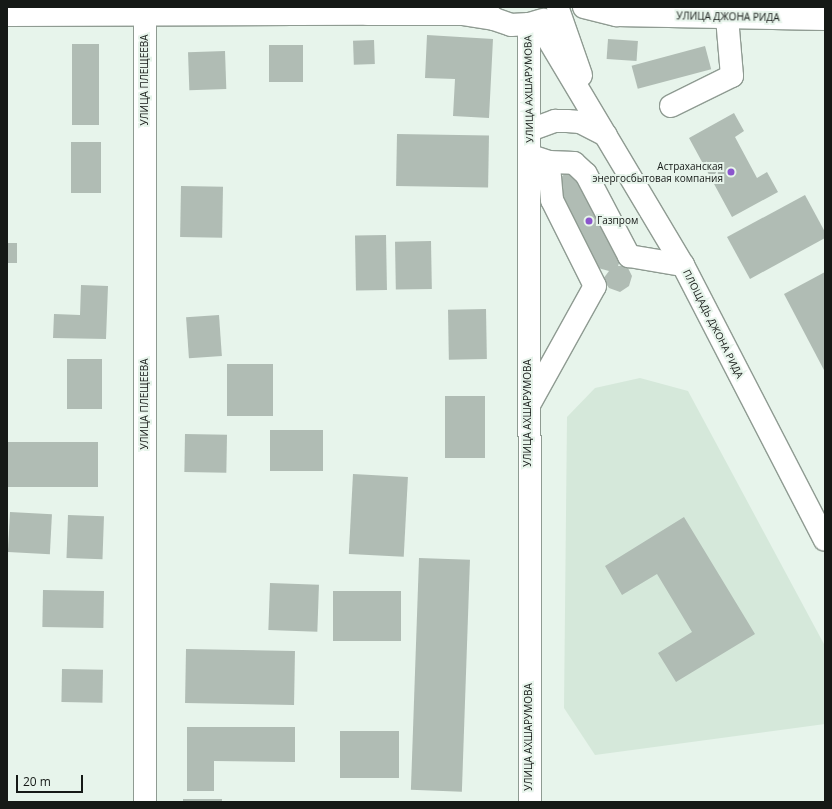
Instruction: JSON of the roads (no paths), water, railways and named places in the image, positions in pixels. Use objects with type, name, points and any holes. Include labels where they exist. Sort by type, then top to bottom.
[{"type":"street","name":"УЛИЦА ДЖОНА РИДА","points":[[584,7],[617,15],[727,18],[825,18]]},
{"type":"street","points":[[7,15],[145,10],[375,10],[462,14],[487,13],[511,25],[534,23],[559,8]]},
{"type":"street","name":"ПЛОЩАДЬ ДЖОНА РИДА","points":[[559,8],[594,112]]},
{"type":"street","name":"УЛИЦА ПЛЕЩЕЕВА","points":[[144,802],[145,10]]},
{"type":"street","points":[[671,106],[732,76],[727,18]]},
{"type":"street","name":"ПЛОЩАДЬ ДЖОНА РИДА","points":[[534,23],[594,112],[682,265],[825,540]]},
{"type":"street","name":"УЛИЦА АХШАРУМОВА","points":[[530,802],[528,407],[539,159],[530,130],[534,23]]},
{"type":"street","points":[[530,130],[555,120],[580,122],[606,135]]},
{"type":"street","points":[[528,407],[596,286],[552,200],[539,159],[574,163],[586,174],[629,256],[682,265]]},
{"type":"place","name":"Астраханская энергосбытовая компания","points":[[731,172]]},
{"type":"place","name":"Газпром","points":[[589,221]]}]
